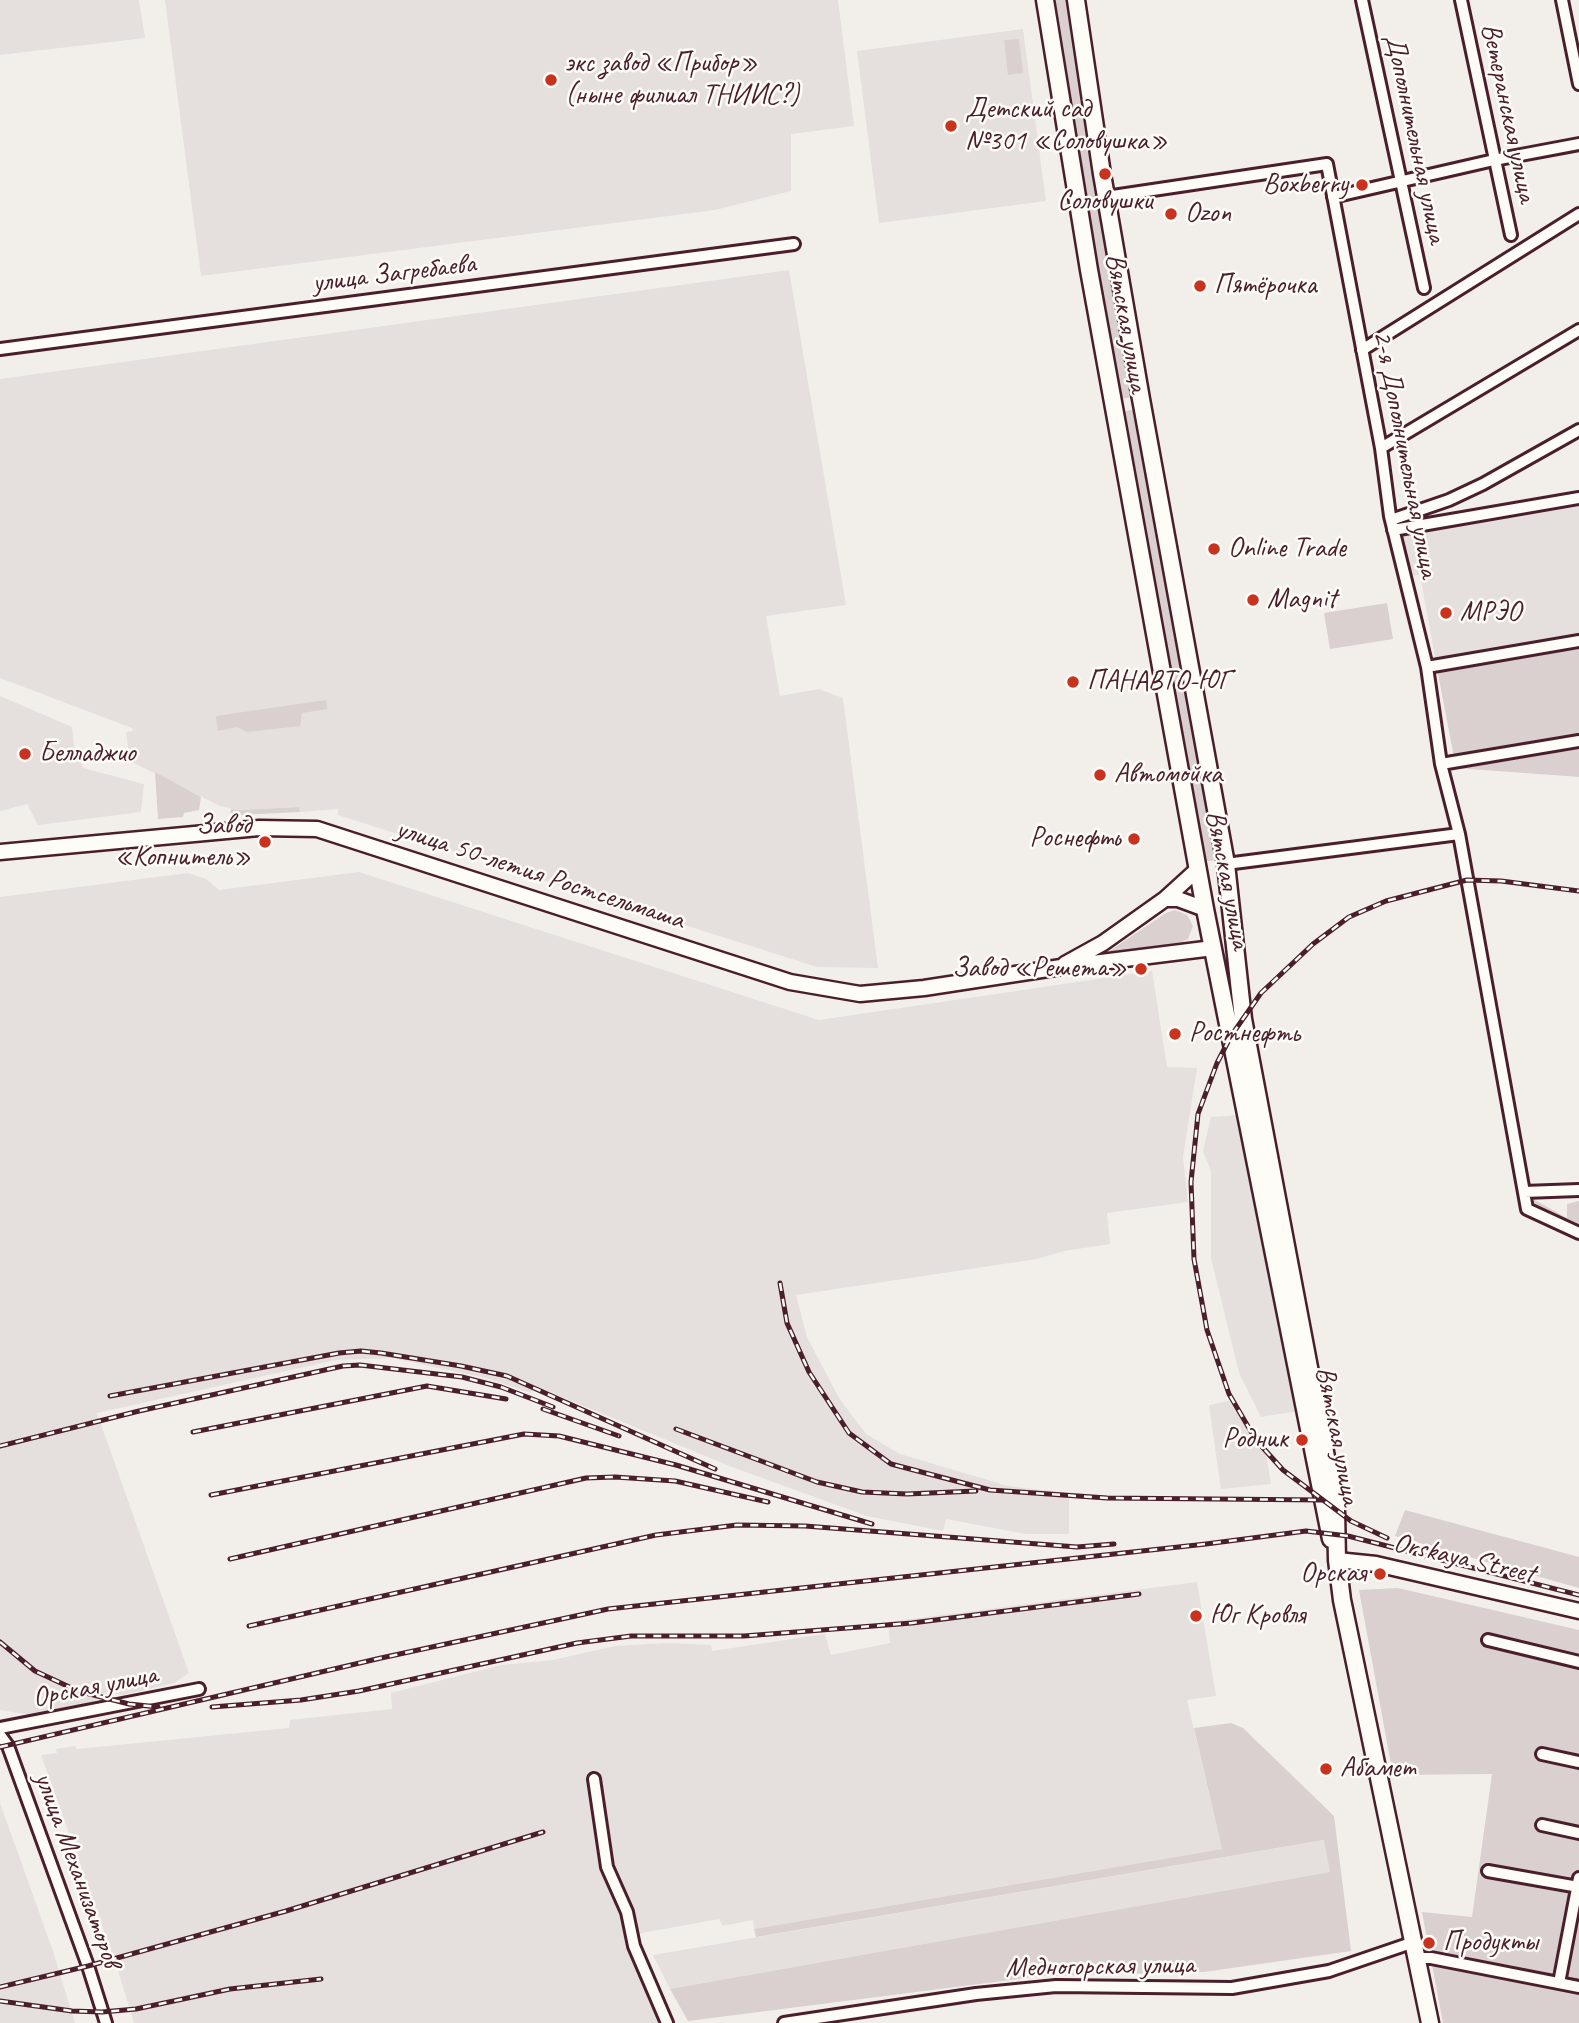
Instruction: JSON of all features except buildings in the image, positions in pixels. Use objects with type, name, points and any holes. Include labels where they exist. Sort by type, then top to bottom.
[{"type":"main road","name":"Вятская улица","points":[[1045,0],[1089,270],[1205,909],[1326,1522],[1338,1560]]},
{"type":"main road","name":"Вятская улица","points":[[1076,0],[1141,399],[1226,864],[1243,1019],[1336,1510],[1338,1560],[1345,1612],[1430,2023]]},
{"type":"main road","points":[[1114,405],[1127,409],[1141,399]]},
{"type":"main road","name":"улица 50-летия Ростсельмаша","points":[[0,852],[259,828],[317,829],[790,982],[860,995],[1213,948]]},
{"type":"main road","points":[[1061,967],[1103,943],[1165,899],[1198,869],[1226,864]]},
{"type":"main road","points":[[1165,899],[1178,899],[1233,922]]},
{"type":"main road","points":[[1213,948],[1236,945]]},
{"type":"main road","name":"Orskaya Street","points":[[1338,1560],[1376,1564],[1579,1611]]},
{"type":"street","name":"Дополнительная улица","points":[[1362,0],[1424,288]]},
{"type":"street","name":"Ветеранская улица","points":[[1461,0],[1511,235]]},
{"type":"street","points":[[1562,0],[1579,84]]},
{"type":"street","points":[[1333,197],[1494,160],[1579,144]]},
{"type":"street","name":"2-я Дополнительная улица","points":[[1106,197],[1327,164],[1381,448],[1392,525],[1427,667],[1441,764],[1459,834],[1527,1209],[1579,1233]]},
{"type":"street","points":[[1362,350],[1579,214]]},
{"type":"street","name":"улица Загребаева","points":[[0,349],[794,244]]},
{"type":"street","points":[[1381,448],[1579,330]]},
{"type":"street","points":[[1392,525],[1483,484],[1579,430]]},
{"type":"street","points":[[1392,525],[1579,498]]},
{"type":"street","points":[[1427,667],[1579,641]]},
{"type":"street","points":[[1441,764],[1579,741]]},
{"type":"street","points":[[1226,864],[1459,834]]},
{"type":"street","points":[[1524,1192],[1579,1190]]},
{"type":"street","points":[[1488,1640],[1579,1662]]},
{"type":"street","name":"Орская улица","points":[[0,1728],[199,1689]]},
{"type":"street","name":"улица Механизаторов","points":[[0,1735],[8,1746],[106,2023]]},
{"type":"street","points":[[1542,1754],[1579,1762]]},
{"type":"street","points":[[594,1779],[607,1867],[627,1912],[634,1946],[667,2023]]},
{"type":"street","points":[[1542,1825],[1579,1833]]},
{"type":"street","points":[[1488,1871],[1578,1883],[1559,1983]]},
{"type":"street","points":[[1415,1950],[1431,1958],[1579,1987]]},
{"type":"street","name":"Медногорская улица","points":[[784,2023],[976,1994],[1056,1986],[1232,1988],[1329,1971],[1415,1950]]},
{"type":"shaded area","points":[[0,0],[139,0],[145,38],[0,55]]},
{"type":"shaded area","points":[[165,0],[838,0],[854,126],[791,134],[791,191],[715,210],[201,276]]},
{"type":"shaded area","points":[[1052,0],[1066,0],[1133,397],[1120,399]]},
{"type":"shaded area","name":"Детский сад №301 «Соловушка»","points":[[1023,29],[1046,201],[879,223],[857,51]]},
{"type":"shaded area","points":[[1019,39],[1023,73],[1008,75],[1004,40]]},
{"type":"shaded area","points":[[789,270],[846,605],[766,616],[780,696],[819,689],[843,698],[878,968],[817,967],[338,815],[338,809],[300,812],[299,807],[238,810],[220,806],[130,761],[126,732],[133,731],[132,728],[0,678],[0,379]]},
{"type":"shaded area","points":[[1135,409],[1218,850],[1217,858],[1211,861],[1206,861],[1202,855],[1122,412]]},
{"type":"shaded area","points":[[1579,502],[1579,644],[1437,668],[1420,575],[1410,576],[1401,531]]},
{"type":"shaded area","points":[[1387,603],[1393,639],[1330,649],[1324,613]]},
{"type":"shaded area","points":[[1579,644],[1579,777],[1456,768],[1437,668]]},
{"type":"shaded area","points":[[0,696],[72,727],[74,746],[83,768],[144,784],[141,812],[38,825],[27,804],[0,811]]},
{"type":"shaded area","points":[[326,700],[327,709],[302,713],[300,726],[247,732],[237,727],[218,731],[216,716]]},
{"type":"shaded area","points":[[155,772],[201,797],[199,810],[184,813],[183,817],[158,819]]},
{"type":"shaded area","points":[[299,807],[300,812],[239,815],[230,813],[231,809]]},
{"type":"shaded area","points":[[359,872],[819,1020],[1152,971],[1167,1067],[1197,1068],[1183,1157],[1188,1202],[1107,1213],[1110,1244],[1064,1251],[1037,1259],[796,1295],[807,1337],[839,1398],[866,1434],[900,1454],[1008,1486],[1069,1493],[1069,1534],[1026,1534],[946,1519],[943,1531],[867,1516],[732,1467],[535,1386],[531,1393],[486,1378],[392,1358],[336,1360],[97,1413],[189,1673],[174,1683],[123,1695],[107,1692],[96,1700],[61,1711],[31,1715],[0,1710],[0,897],[188,873],[206,879],[219,890]]},
{"type":"shaded area","points":[[1175,910],[1187,915],[1193,926],[1188,939],[1109,955],[1108,952],[1166,913]]},
{"type":"shaded area","points":[[1241,1115],[1298,1411],[1261,1417],[1239,1373],[1211,1258],[1211,1171],[1203,1151],[1211,1117]]},
{"type":"shaded area","points":[[1528,1196],[1567,1218],[1567,1204],[1579,1201],[1579,1233],[1529,1207]]},
{"type":"shaded area","points":[[1229,1401],[1266,1454],[1271,1484],[1221,1489],[1209,1405]]},
{"type":"shaded area","points":[[1405,1510],[1579,1557],[1579,1588],[1395,1536]]},
{"type":"shaded area","points":[[1197,1582],[1216,1696],[1187,1700],[1222,1849],[754,1929],[753,1920],[723,1926],[719,1919],[631,1935],[667,2023],[134,2023],[116,1964],[41,1755],[57,1753],[56,1749],[75,1746],[77,1749],[289,1728],[290,1720],[392,1709],[391,1693],[501,1665],[553,1660],[615,1646],[666,1643],[711,1645],[712,1651],[825,1634],[831,1655],[890,1643],[888,1622]]},
{"type":"shaded area","points":[[1398,1588],[1579,1630],[1579,2023],[1443,2023],[1422,1912],[1472,1917],[1492,1774],[1393,1775],[1359,1590]]},
{"type":"shaded area","points":[[1231,1723],[1243,1728],[1334,1816],[1351,1951],[1204,1972],[1042,1976],[688,2021],[670,1989],[1330,1872],[1324,1840],[756,1937],[754,1929],[1222,1849],[1194,1728]]},
{"type":"shaded area","points":[[0,1803],[53,1951],[75,2023],[0,2023]]},
{"type":"shaded area","points":[[1325,1840],[1330,1872],[670,1989],[653,1955]]},
{"type":"railway","points":[[1387,1538],[1351,1521],[1283,1470],[1256,1440],[1229,1394],[1207,1330],[1194,1259],[1191,1182],[1198,1114],[1217,1063],[1231,1036],[1261,993],[1313,944],[1349,917],[1386,901],[1467,880],[1501,881],[1579,891]]},
{"type":"railway","points":[[780,1283],[787,1323],[809,1372],[849,1433],[891,1464],[990,1490],[1107,1498],[1322,1500]]},
{"type":"railway","points":[[110,1396],[339,1353],[381,1353],[507,1376],[715,1469]]},
{"type":"railway","points":[[0,1446],[139,1411],[343,1366],[360,1365],[462,1377],[501,1387],[553,1407]]},
{"type":"railway","points":[[193,1432],[427,1386],[506,1399]]},
{"type":"railway","points":[[543,1409],[619,1436]]},
{"type":"railway","points":[[676,1429],[817,1482],[862,1492],[907,1494],[976,1491]]},
{"type":"railway","points":[[211,1495],[524,1434],[559,1436],[676,1465],[872,1524]]},
{"type":"railway","points":[[230,1559],[586,1478],[675,1481],[768,1502]]},
{"type":"railway","points":[[249,1626],[656,1535],[737,1525],[805,1526],[1077,1547],[1114,1544]]},
{"type":"railway","points":[[0,1747],[381,1658],[608,1609],[1306,1531],[1348,1536],[1579,1595]]},
{"type":"railway","points":[[212,1707],[301,1700],[359,1691],[577,1643],[631,1636],[744,1636],[912,1623],[1139,1594]]},
{"type":"railway","points":[[0,1642],[35,1671],[78,1691],[129,1704],[158,1707]]},
{"type":"railway","points":[[0,1987],[88,1966],[286,1911],[543,1832]]},
{"type":"railway","points":[[0,2001],[72,2011],[102,2012],[136,2009],[230,1989],[321,1979]]},
{"type":"place","name":"экс завод «Прибор» (ныне филиал ТНИИС?)","points":[[551,80]]},
{"type":"place","name":"Детский сад №301 «Соловушка»","points":[[951,126]]},
{"type":"place","name":"Соловушки","points":[[1105,174]]},
{"type":"place","name":"Boxberry","points":[[1362,185]]},
{"type":"place","name":"Ozon","points":[[1171,214]]},
{"type":"place","name":"Пятёрочка","points":[[1200,286]]},
{"type":"place","name":"Online Trade","points":[[1214,549]]},
{"type":"place","name":"Magnit","points":[[1253,600]]},
{"type":"place","name":"МРЭО","points":[[1446,613]]},
{"type":"place","name":"ПАНАВТО-ЮГ","points":[[1073,682]]},
{"type":"place","name":"Белладжио","points":[[25,754]]},
{"type":"place","name":"Автомойка","points":[[1100,775]]},
{"type":"place","name":"Роснефть","points":[[1134,839]]},
{"type":"place","name":"Завод «Копнитель»","points":[[265,842]]},
{"type":"place","name":"Завод «Решета»","points":[[1141,969]]},
{"type":"place","name":"Ростнефть","points":[[1175,1034]]},
{"type":"place","name":"Родник","points":[[1302,1440]]},
{"type":"place","name":"Орская","points":[[1380,1574]]},
{"type":"place","name":"Юг Кровля","points":[[1196,1616]]},
{"type":"place","name":"Абамет","points":[[1326,1769]]},
{"type":"place","name":"Продукты","points":[[1429,1943]]}]
